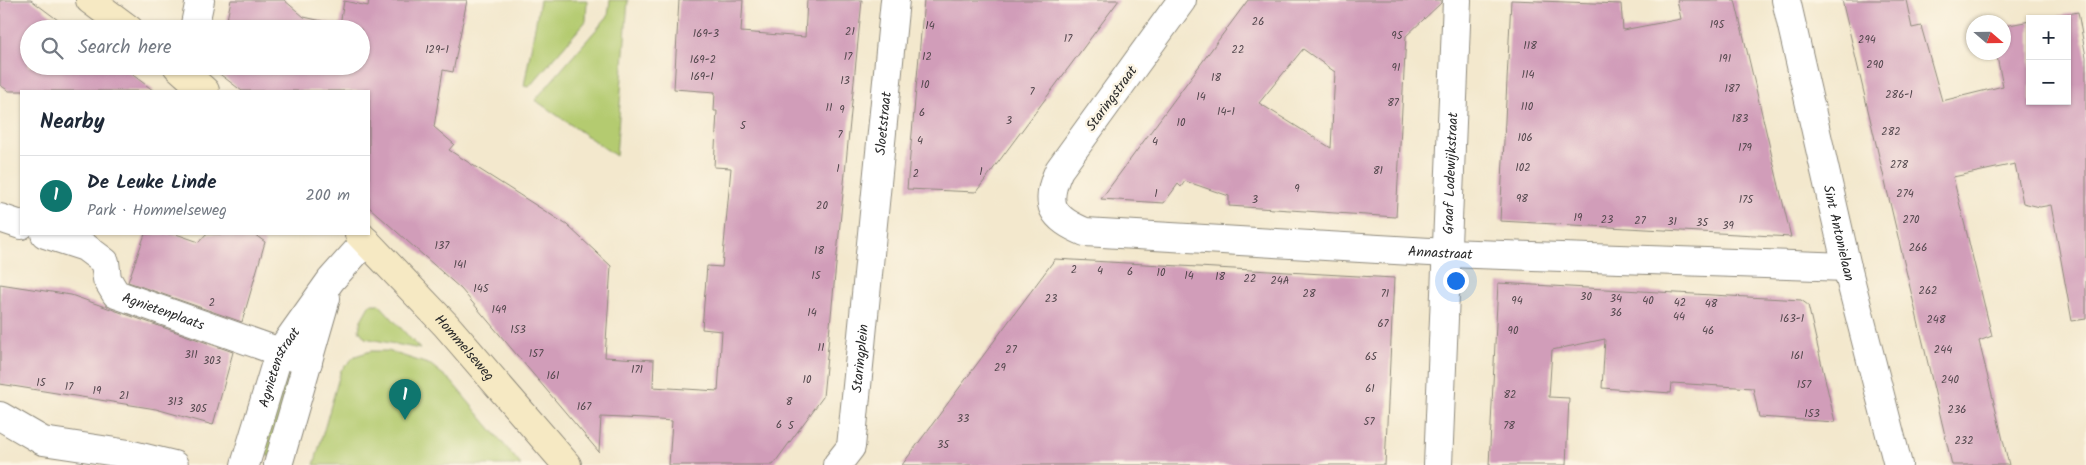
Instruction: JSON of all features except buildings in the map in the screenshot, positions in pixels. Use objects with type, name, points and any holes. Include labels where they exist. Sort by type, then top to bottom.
[{"type":"street","points":[[90,0],[117,20]]},
{"type":"street","points":[[196,20],[200,0]]},
{"type":"street","name":"Sloetstraat","points":[[870,247],[894,0]]},
{"type":"street","name":"Staringstraat","points":[[1052,200],[1053,184],[1059,170],[1182,0]]},
{"type":"street","name":"Graaf Lodewijkstraat","points":[[1438,465],[1458,0]]},
{"type":"street","name":"Sint Antonielaan","points":[[1786,0],[1847,267],[1898,465]]},
{"type":"street","points":[[189,75],[204,90]]},
{"type":"street","name":"Annastraat","points":[[1052,200],[1054,211],[1066,223],[1085,232],[1447,252],[1847,267]]},
{"type":"street","points":[[0,218],[20,226]]},
{"type":"street","name":"Agnietenplaats","points":[[48,235],[85,247],[105,262],[107,279],[116,294],[308,362]]},
{"type":"street","name":"Agnietenstraat","points":[[245,465],[279,353],[362,237]]},
{"type":"street","name":"Hommelseweg","points":[[362,237],[452,332],[567,465]]},
{"type":"street","name":"Staringplein","points":[[837,465],[850,447],[870,247]]},
{"type":"street","name":"Agnietenstraat","points":[[278,465],[331,280]]},
{"type":"street","points":[[0,416],[43,442],[129,454],[174,465]]},
{"type":"green space","points":[[540,0],[587,0],[586,21],[529,87],[524,86]]},
{"type":"green space","points":[[610,0],[628,0],[616,156],[535,100],[608,16]]},
{"type":"green space","points":[[370,304],[379,304],[420,349],[365,338],[359,330],[361,320]]},
{"type":"green space","points":[[371,351],[388,351],[431,365],[451,381],[521,465],[314,465],[341,370],[355,356]]},
{"type":"green space","points":[[281,366],[297,371],[272,457],[256,452]]},
{"type":"place","name":"De Leuke Linde","points":[[405,420]]}]
